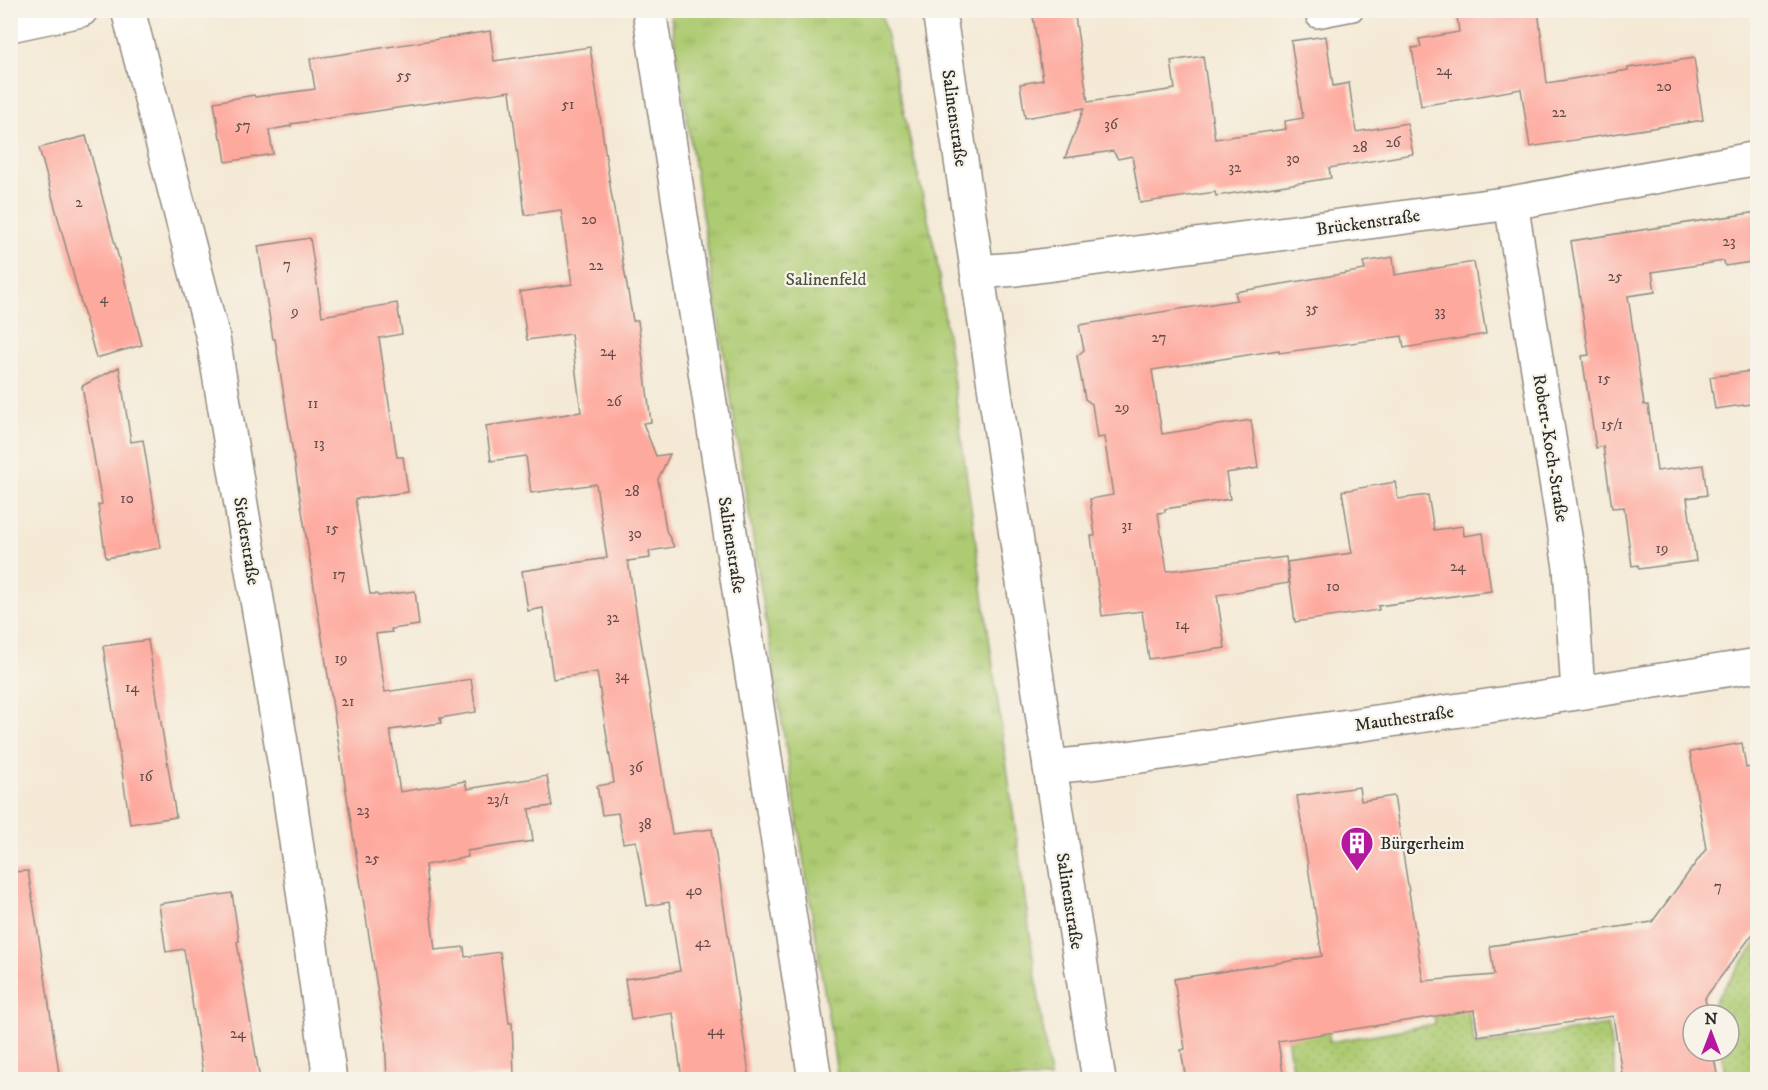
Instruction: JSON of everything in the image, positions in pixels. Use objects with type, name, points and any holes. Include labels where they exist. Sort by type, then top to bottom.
[{"type":"street","points":[[10,25],[81,10]]},
{"type":"street","name":"Siederstraße","points":[[128,10],[213,338],[287,778],[330,1080]]},
{"type":"street","name":"Salinenstraße","points":[[650,10],[815,1080]]},
{"type":"street","name":"Salinenstraße","points":[[939,10],[1050,766],[1099,1080]]},
{"type":"street","name":"Brückenstraße","points":[[977,272],[1016,269],[1511,203],[1758,158]]},
{"type":"street","name":"Robert-Koch-Straße","points":[[1511,203],[1570,567],[1578,693]]},
{"type":"street","name":"Mauthestraße","points":[[1050,766],[1108,761],[1758,665]]},
{"type":"lane","points":[[1317,17],[1353,10]]},
{"type":"green space","name":"Salinenfeld","points":[[670,11],[881,11],[936,255],[1050,1079],[838,1079]]},
{"type":"green space","points":[[1757,941],[1757,1079],[1726,1079],[1723,1063],[1741,1063],[1741,1003],[1714,1002]]},
{"type":"green space","points":[[1324,1006],[1330,1042],[1435,1024],[1434,1011],[1467,1006],[1475,1046],[1608,1025],[1616,1079],[1294,1079],[1283,1013]]},
{"type":"building","points":[[1032,10],[1074,10],[1088,102],[1175,89],[1171,61],[1203,56],[1215,139],[1286,129],[1285,121],[1303,118],[1291,41],[1326,36],[1333,86],[1349,83],[1356,132],[1407,123],[1413,154],[1329,168],[1331,178],[1216,196],[1215,192],[1140,203],[1132,156],[1118,159],[1113,151],[1065,158],[1084,108],[1025,118],[1020,84],[1043,80]]},
{"type":"building","points":[[1496,10],[1538,10],[1547,83],[1694,58],[1703,120],[1530,147],[1521,89],[1421,106],[1412,48],[1421,47],[1419,39],[1459,32],[1457,16]]},
{"type":"building","points":[[490,31],[494,61],[590,47],[633,321],[638,321],[651,422],[643,423],[656,456],[670,454],[658,479],[666,530],[674,547],[649,551],[650,558],[628,561],[672,834],[712,829],[750,1080],[682,1080],[673,1013],[631,1020],[625,979],[680,971],[669,902],[647,906],[636,841],[623,843],[618,813],[602,815],[597,786],[614,783],[597,672],[553,679],[543,608],[528,611],[522,571],[607,558],[596,484],[531,493],[526,456],[491,461],[486,426],[581,412],[571,334],[527,340],[520,292],[572,284],[561,210],[525,215],[510,91],[291,124],[291,126],[269,130],[273,154],[226,162],[222,138],[220,138],[214,102],[254,95],[255,97],[315,89],[310,59]]},
{"type":"building","points":[[86,136],[142,345],[96,358],[39,148]]},
{"type":"building","points":[[1758,212],[1758,261],[1725,266],[1724,261],[1652,272],[1655,292],[1628,296],[1644,405],[1648,405],[1657,471],[1703,465],[1707,495],[1687,498],[1696,561],[1639,569],[1638,565],[1632,566],[1624,507],[1612,508],[1603,446],[1596,448],[1582,356],[1589,355],[1571,241]]},
{"type":"building","points":[[310,238],[322,316],[397,303],[402,334],[379,338],[397,457],[403,457],[408,492],[355,499],[370,594],[378,596],[415,591],[419,625],[391,629],[392,632],[376,634],[385,692],[471,679],[476,712],[440,718],[441,723],[390,730],[400,792],[465,781],[467,789],[547,776],[552,806],[529,809],[533,841],[467,851],[468,857],[425,865],[435,950],[464,947],[465,957],[500,952],[509,1023],[512,1023],[514,1075],[447,1078],[448,1080],[387,1080],[385,1038],[275,339],[273,339],[258,246]]},
{"type":"building","points":[[1393,257],[1395,275],[1474,262],[1486,334],[1404,348],[1402,336],[1279,353],[1279,350],[1152,370],[1162,434],[1251,420],[1258,468],[1226,473],[1230,499],[1165,509],[1165,512],[1158,513],[1167,571],[1286,557],[1289,583],[1217,595],[1225,648],[1149,659],[1142,611],[1102,616],[1091,536],[1095,536],[1090,499],[1113,495],[1104,437],[1097,438],[1092,404],[1085,399],[1077,356],[1084,350],[1079,325],[1237,300],[1235,292],[1365,270],[1363,262]]},
{"type":"building","points":[[119,367],[131,442],[143,440],[161,548],[106,558],[98,505],[102,504],[82,386]]},
{"type":"building","points":[[1758,370],[1758,403],[1715,409],[1710,377]]},
{"type":"building","points":[[1395,482],[1398,499],[1428,495],[1434,530],[1463,526],[1464,536],[1483,533],[1491,591],[1378,606],[1379,610],[1295,622],[1287,562],[1352,553],[1342,491]]},
{"type":"building","points":[[148,640],[176,817],[130,824],[103,646]]},
{"type":"building","points":[[1742,743],[1746,768],[1758,766],[1758,927],[1705,998],[1706,1003],[1681,1003],[1681,1063],[1715,1063],[1718,1080],[1623,1080],[1613,1016],[1478,1036],[1474,1010],[1278,1041],[1284,1080],[1186,1080],[1181,1050],[1185,1049],[1174,979],[1322,956],[1297,796],[1359,787],[1361,801],[1394,796],[1423,981],[1494,975],[1490,946],[1652,922],[1706,849],[1690,752]]},
{"type":"building","points":[[28,871],[60,1080],[10,1080],[10,872]]},
{"type":"building","points":[[232,893],[239,941],[237,942],[260,1080],[204,1080],[184,949],[166,952],[159,904]]},
{"type":"place","name":"Bürgerheim","points":[[1357,872]]}]
